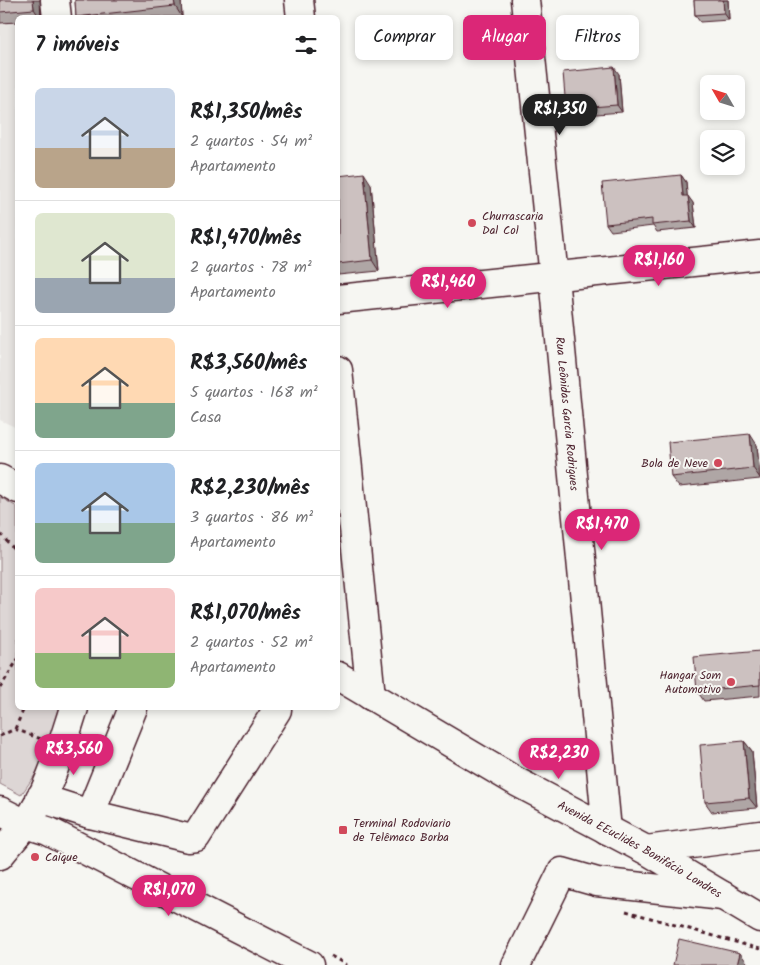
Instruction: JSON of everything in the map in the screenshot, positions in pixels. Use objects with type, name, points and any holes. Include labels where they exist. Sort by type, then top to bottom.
[{"type":"street","points":[[55,0],[57,15]]},
{"type":"street","points":[[299,0],[300,15]]},
{"type":"street","name":"Rua Leônidas Garcia Rodrigues","points":[[524,0],[554,277],[607,830]]},
{"type":"street","points":[[340,299],[760,255]]},
{"type":"street","points":[[340,390],[371,696]]},
{"type":"street","points":[[0,479],[15,487]]},
{"type":"street","name":"Avenida EEuclides Bonifácio Londres","points":[[340,677],[517,782],[646,850],[760,918]]},
{"type":"street","points":[[0,854],[37,827],[40,798],[52,772],[73,710]]},
{"type":"street","points":[[90,814],[132,710]]},
{"type":"street","points":[[40,798],[90,814],[188,838],[196,837],[276,710]]},
{"type":"street","points":[[0,811],[37,827],[309,965]]},
{"type":"street","points":[[646,850],[760,835]]},
{"type":"street","points":[[516,965],[562,872],[597,882],[724,896]]},
{"type":"path","points":[[0,534],[15,550]]},
{"type":"path","points":[[0,688],[15,664]]},
{"type":"path","points":[[0,736],[15,729],[23,710]]},
{"type":"path","points":[[15,729],[46,741]]},
{"type":"path","points":[[621,909],[760,949]]},
{"type":"shaded area","points":[[0,0],[48,0],[50,15],[15,15],[15,427],[0,420]]},
{"type":"shaded area","points":[[0,497],[15,506],[15,710],[70,710],[67,729],[21,795],[0,784]]},
{"type":"building","points":[[0,0],[33,0],[34,9],[0,12]]},
{"type":"building","points":[[75,0],[174,0],[175,6],[94,15],[76,15]]},
{"type":"building","points":[[694,0],[723,0],[724,13],[695,15]]},
{"type":"building","points":[[614,67],[617,105],[566,109],[563,72]]},
{"type":"building","points":[[364,173],[372,260],[340,264],[340,176]]},
{"type":"building","points":[[681,175],[683,196],[688,196],[691,221],[652,225],[652,219],[606,224],[602,183]]},
{"type":"building","name":"Bola de Neve","points":[[750,434],[753,468],[671,477],[668,442]]},
{"type":"building","name":"Hangar Som Automotivo","points":[[760,651],[760,685],[697,691],[694,657]]},
{"type":"building","points":[[744,741],[749,798],[705,802],[700,745]]},
{"type":"building","points":[[679,939],[740,953],[737,965],[673,965]]},
{"type":"place","name":"Churrascaria Dal Col","points":[[472,223]]},
{"type":"place","name":"Bola de Neve","points":[[718,463]]},
{"type":"place","name":"Hangar Som Automotivo","points":[[731,682]]},
{"type":"place","name":"Terminal Rodoviario de Telêmaco Borba","points":[[343,830]]},
{"type":"place","name":"Caique","points":[[35,857]]}]
